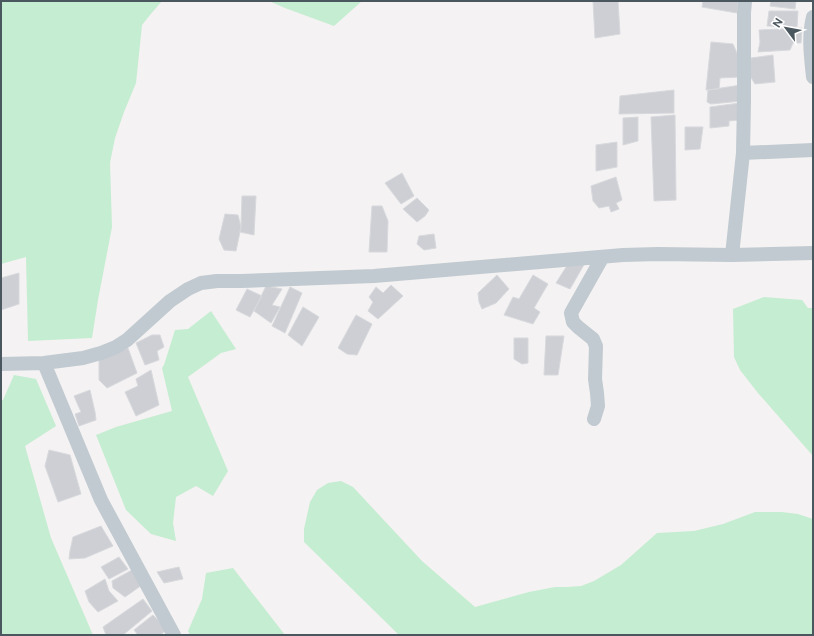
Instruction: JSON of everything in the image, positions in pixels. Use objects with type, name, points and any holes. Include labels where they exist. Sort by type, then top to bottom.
[{"type":"street","points":[[732,255],[743,153],[745,1]]},
{"type":"street","points":[[813,17],[810,51],[813,77]]},
{"type":"street","points":[[743,153],[813,150]]},
{"type":"street","points":[[1,364],[44,363],[83,358],[102,353],[127,340],[170,301],[188,289],[201,283],[217,281],[241,282],[374,276],[602,258],[623,255],[813,253]]},
{"type":"street","points":[[594,419],[598,406],[596,346],[593,339],[573,322],[571,313],[602,258]]},
{"type":"street","points":[[44,363],[101,500],[174,635]]},
{"type":"green space","points":[[1,1],[162,1],[142,25],[136,83],[115,138],[110,163],[112,227],[92,338],[28,341],[26,257],[1,264]]},
{"type":"green space","points":[[269,1],[362,1],[334,26]]},
{"type":"green space","points":[[764,297],[802,300],[808,308],[813,308],[813,456],[758,393],[740,370],[734,357],[733,309]]},
{"type":"green space","points":[[211,311],[236,349],[221,353],[188,377],[228,471],[213,496],[196,486],[176,497],[173,523],[176,541],[151,534],[126,510],[96,435],[116,427],[172,411],[162,368],[175,330],[188,329]]},
{"type":"green space","points":[[14,375],[36,379],[56,426],[25,446],[51,538],[93,635],[1,635],[1,401],[3,400]]},
{"type":"green space","points":[[341,481],[353,487],[422,561],[475,607],[529,592],[555,587],[581,586],[594,581],[621,565],[657,533],[694,531],[723,524],[755,512],[782,512],[798,514],[813,519],[813,635],[399,635],[304,542],[304,529],[310,502],[317,490],[328,483]]},
{"type":"green space","points":[[233,568],[285,635],[190,635],[188,631],[202,599],[206,573]]},
{"type":"building","points":[[593,1],[618,1],[620,34],[595,38]]},
{"type":"building","points":[[703,1],[738,1],[737,13],[702,7]]},
{"type":"building","points":[[771,1],[796,1],[795,9],[770,6]]},
{"type":"building","points":[[769,11],[798,11],[797,27],[767,26]]},
{"type":"building","points":[[802,28],[801,43],[793,43],[790,50],[758,52],[760,42],[759,30]]},
{"type":"building","points":[[711,42],[733,44],[740,60],[740,77],[720,78],[719,89],[706,90]]},
{"type":"building","points":[[773,55],[775,82],[755,84],[750,76],[751,58]]},
{"type":"building","points":[[741,85],[741,101],[711,104],[707,102],[708,90]]},
{"type":"building","points":[[674,90],[674,113],[619,114],[620,96]]},
{"type":"building","points":[[740,103],[739,120],[729,121],[729,126],[710,128],[710,107]]},
{"type":"building","points":[[675,115],[676,200],[654,201],[651,117]]},
{"type":"building","points":[[638,117],[638,141],[623,145],[623,118]]},
{"type":"building","points":[[685,127],[703,127],[700,149],[685,150]]},
{"type":"building","points":[[617,142],[617,167],[596,171],[596,145]]},
{"type":"building","points":[[402,173],[414,196],[401,204],[385,183]]},
{"type":"building","points":[[616,177],[622,200],[616,203],[619,209],[611,212],[609,206],[599,208],[593,201],[591,186]]},
{"type":"building","points":[[242,196],[256,196],[254,235],[240,232]]},
{"type":"building","points":[[417,198],[429,210],[425,216],[417,222],[403,209]]},
{"type":"building","points":[[372,206],[382,206],[388,221],[387,252],[369,252]]},
{"type":"building","points":[[225,214],[238,215],[241,227],[236,251],[224,250],[219,239]]},
{"type":"building","points":[[434,234],[436,248],[424,250],[417,244],[419,236]]},
{"type":"building","points":[[585,263],[570,289],[556,283],[568,264]]},
{"type":"building","points":[[19,273],[19,304],[1,310],[1,278]]},
{"type":"building","points":[[497,275],[509,289],[496,303],[482,309],[479,302],[478,293]]},
{"type":"building","points":[[533,275],[548,284],[534,308],[540,312],[533,324],[504,315],[513,297],[519,299]]},
{"type":"building","points":[[391,285],[403,296],[378,319],[368,311],[373,302],[369,297],[376,287],[383,293]]},
{"type":"building","points":[[266,286],[282,289],[272,305],[280,307],[271,323],[254,311]]},
{"type":"building","points":[[290,287],[302,293],[285,333],[272,326]]},
{"type":"building","points":[[247,289],[262,296],[250,317],[236,310]]},
{"type":"building","points":[[303,307],[319,317],[302,346],[288,335]]},
{"type":"building","points":[[356,315],[372,324],[357,355],[347,354],[338,348]]},
{"type":"building","points":[[152,335],[160,335],[164,347],[157,351],[159,360],[145,365],[136,343]]},
{"type":"building","points":[[546,336],[564,336],[558,375],[544,375]]},
{"type":"building","points":[[514,338],[528,338],[528,363],[522,364],[514,359]]},
{"type":"building","points":[[128,348],[137,373],[107,388],[99,380],[99,360]]},
{"type":"building","points":[[151,370],[159,405],[136,416],[125,392],[138,386],[136,379]]},
{"type":"building","points":[[90,390],[96,420],[79,426],[75,414],[81,412],[74,396]]},
{"type":"building","points":[[49,450],[70,455],[81,494],[58,502],[45,466]]},
{"type":"building","points":[[101,526],[113,546],[85,558],[69,559],[73,537]]},
{"type":"building","points":[[119,557],[128,569],[109,579],[101,567]]},
{"type":"building","points":[[179,567],[183,579],[164,583],[157,572]]},
{"type":"building","points":[[132,570],[142,585],[125,597],[113,588],[112,581]]},
{"type":"building","points":[[105,579],[109,591],[118,601],[98,612],[89,602],[85,591]]},
{"type":"building","points":[[143,599],[152,611],[123,635],[106,635],[103,627]]},
{"type":"building","points":[[153,615],[167,630],[160,635],[138,635],[134,630]]}]
